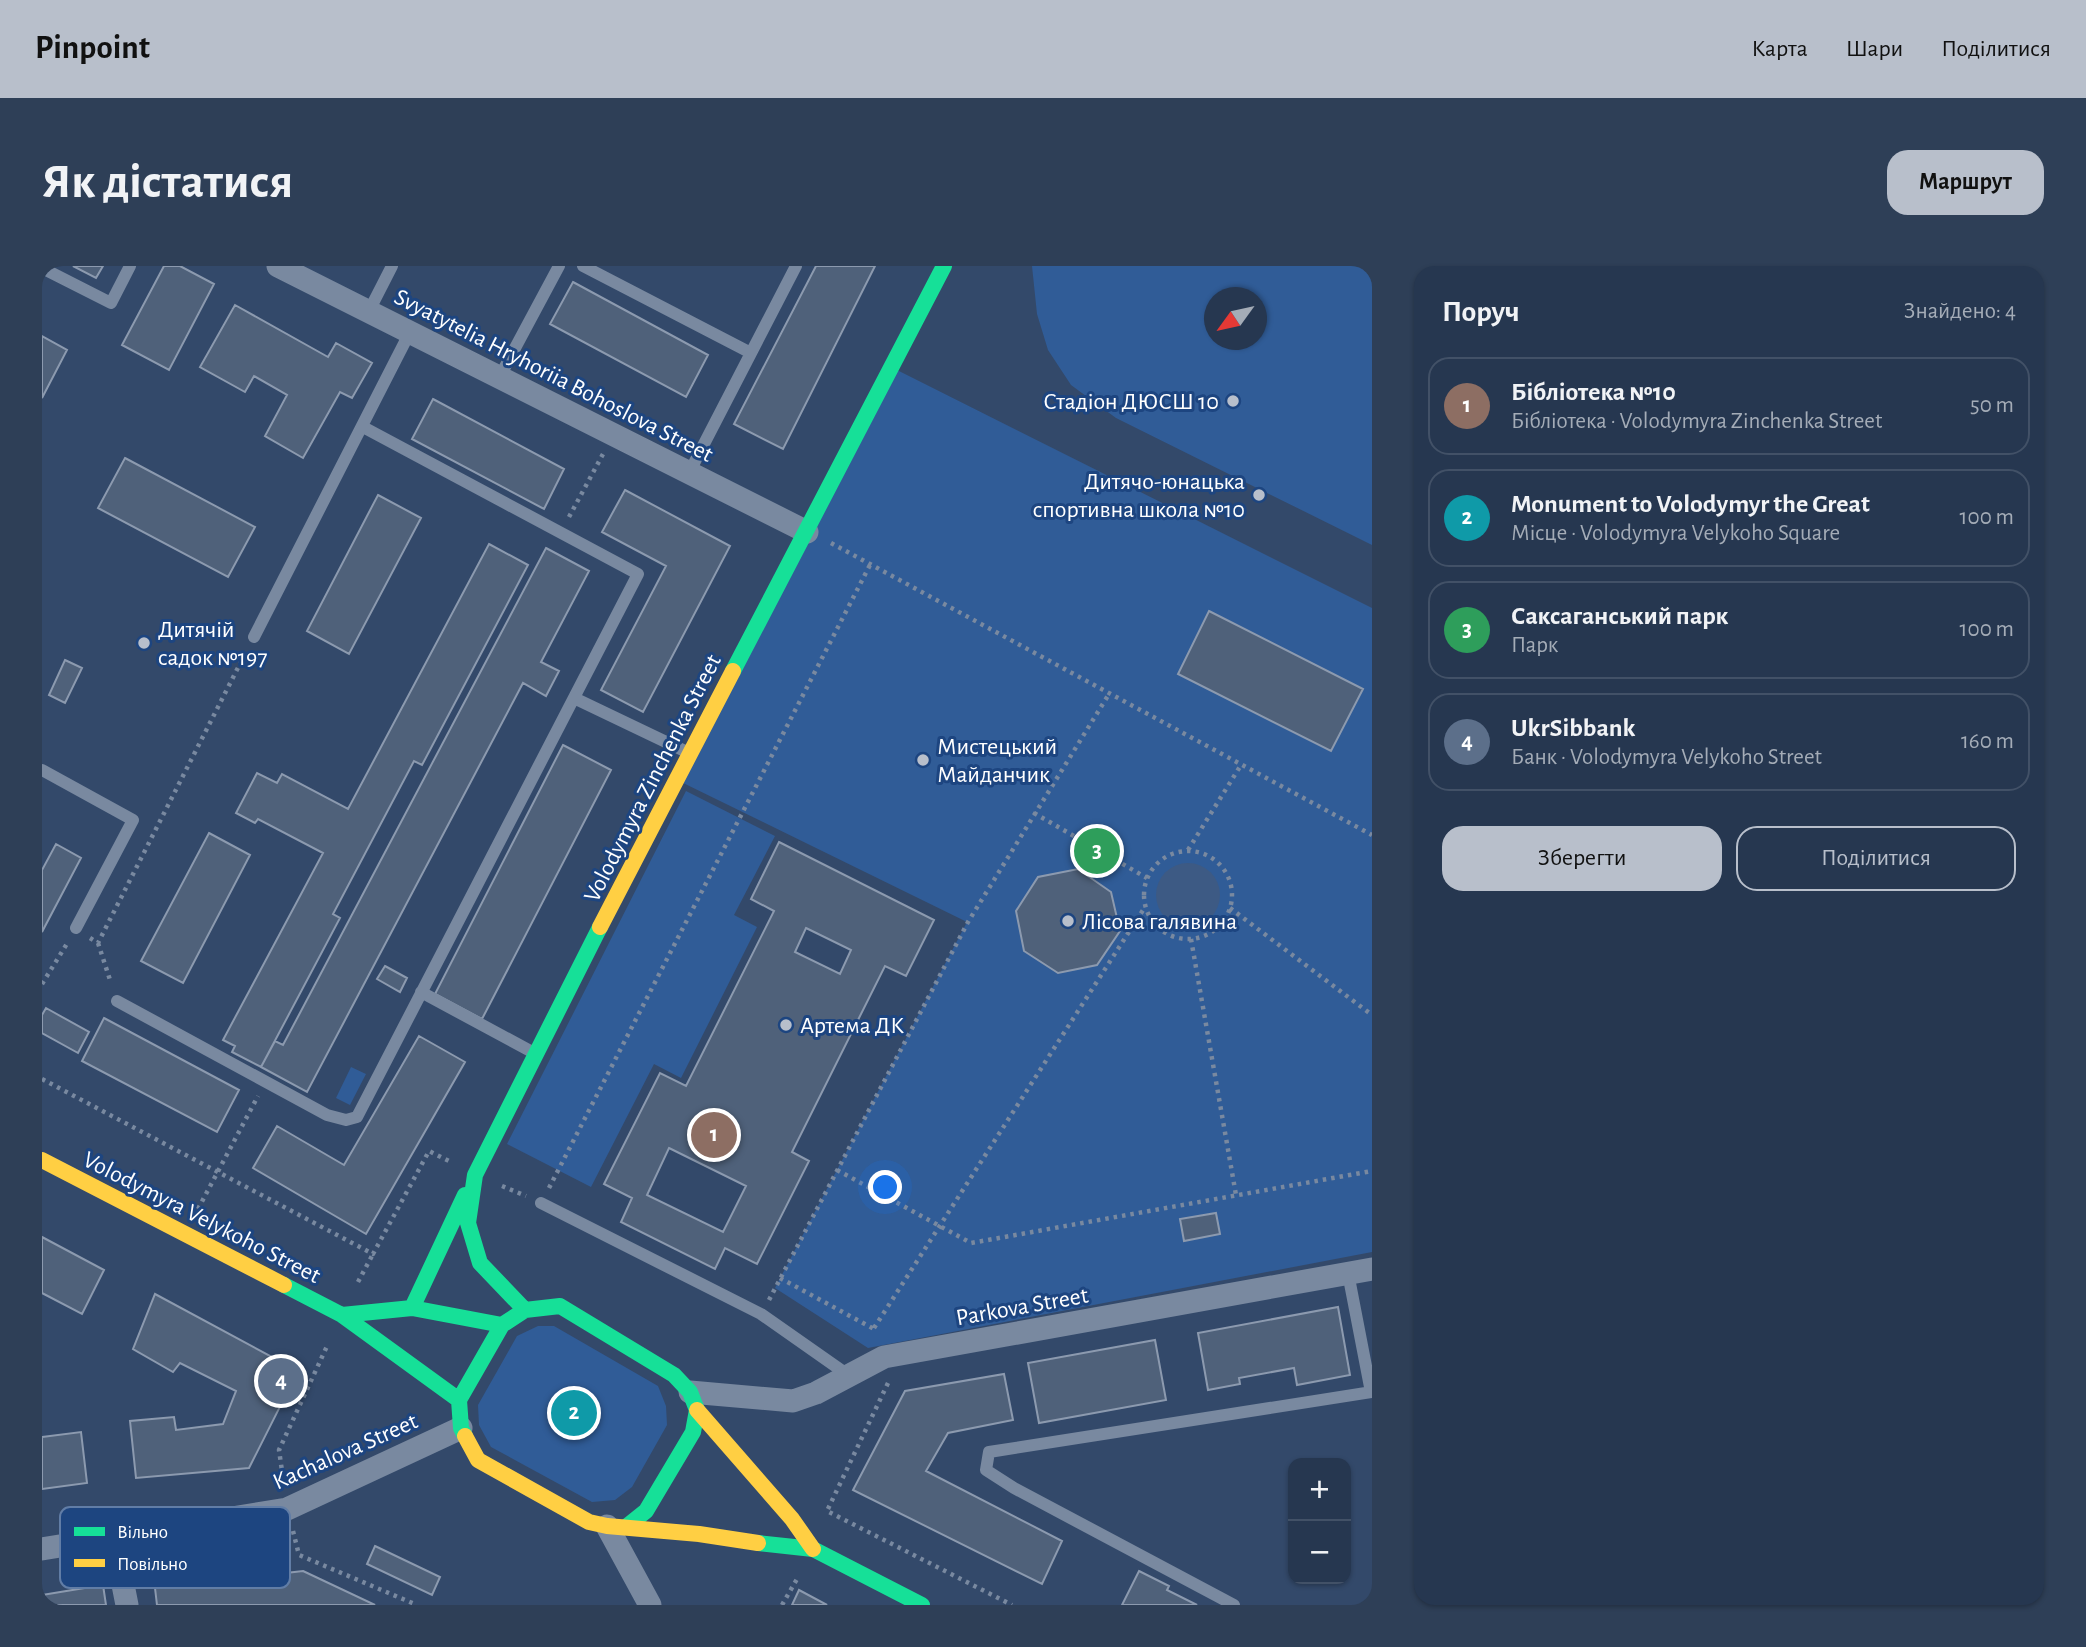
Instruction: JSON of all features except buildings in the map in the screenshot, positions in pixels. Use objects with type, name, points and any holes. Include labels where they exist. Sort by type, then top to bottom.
[{"type":"main road","name":"Volodymyra Zinchenka Street","points":[[525,1310],[480,1263],[468,1223],[475,1175],[689,753],[807,532],[943,266]]},
{"type":"main road","name":"Volodymyra Velykoho Street","points":[[42,1160],[342,1315],[458,1400]]},
{"type":"main road","points":[[412,1308],[475,1175]]},
{"type":"main road","points":[[813,1549],[792,1519],[674,1375],[560,1307],[525,1310],[502,1325],[458,1400],[461,1428],[478,1460],[589,1522],[813,1549],[922,1605]]},
{"type":"main road","points":[[342,1315],[412,1308],[502,1325]]},
{"type":"main road","points":[[616,1526],[646,1511],[653,1500],[693,1432],[693,1401]]},
{"type":"street","name":"Svyatytelia Hryhoriia Bohoslova Street","points":[[278,266],[807,532]]},
{"type":"street","name":"Parkova Street","points":[[693,1401],[793,1401],[816,1393],[884,1357],[1372,1269]]},
{"type":"street","name":"Kachalova Street","points":[[290,1508],[461,1428]]},
{"type":"street","points":[[616,1526],[650,1605]]},
{"type":"street","name":"Kachalova Street","points":[[42,1549],[60,1546]]},
{"type":"lane","points":[[42,268],[111,303],[130,266]]},
{"type":"lane","points":[[369,311],[392,266]]},
{"type":"lane","points":[[499,377],[559,266]]},
{"type":"lane","points":[[583,266],[751,353]]},
{"type":"lane","points":[[689,473],[796,266]]},
{"type":"lane","points":[[254,637],[410,332]]},
{"type":"lane","points":[[117,1001],[327,1115],[346,1121],[357,1116],[638,574],[363,427]]},
{"type":"lane","points":[[574,698],[689,753]]},
{"type":"lane","points":[[42,770],[133,820],[76,928]]},
{"type":"lane","points":[[421,992],[537,1054]]},
{"type":"lane","points":[[541,1203],[761,1314],[848,1375]]},
{"type":"lane","points":[[1234,1605],[1014,1488],[986,1470],[989,1452],[1371,1392],[1348,1273]]},
{"type":"path","points":[[561,532],[613,435]]},
{"type":"path","points":[[807,532],[1372,835]]},
{"type":"path","points":[[541,1203],[871,564]]},
{"type":"path","points":[[98,943],[254,637]]},
{"type":"path","points":[[761,1314],[968,922],[1109,694]]},
{"type":"path","points":[[1188,850],[1241,765]]},
{"type":"path","points":[[1034,814],[1147,878]]},
{"type":"path","points":[[1188,850],[1203,853],[1222,865],[1231,886],[1230,908],[1218,927],[1205,935],[1191,939],[1176,937],[1162,931],[1145,907],[1143,892],[1147,878],[1160,860],[1173,852],[1188,850]]},
{"type":"path","points":[[874,1328],[1145,907]]},
{"type":"path","points":[[1230,908],[1372,1016]]},
{"type":"path","points":[[42,984],[76,928],[98,943],[117,1001]]},
{"type":"path","points":[[1191,939],[1236,1195]]},
{"type":"path","points":[[42,1079],[373,1254]]},
{"type":"path","points":[[185,1235],[266,1081]]},
{"type":"path","points":[[287,1507],[279,1450],[342,1315],[429,1151]]},
{"type":"path","points":[[837,1170],[971,1243],[1372,1171]]},
{"type":"path","points":[[780,1278],[874,1328],[891,1377],[827,1511],[1012,1605]]},
{"type":"path","points":[[290,1520],[299,1555],[417,1605]]},
{"type":"shaded area","name":"Стадіон ДЮСШ 10","points":[[1032,266],[1372,266],[1372,545],[1116,418],[1071,385],[1048,350],[1037,314]]},
{"type":"shaded area","points":[[893,368],[1372,608],[1372,1252],[868,1348],[775,1288],[967,922],[675,779]]},
{"type":"shaded area","points":[[686,791],[775,836],[734,915],[757,927],[681,1078],[654,1064],[591,1187],[507,1144]]},
{"type":"shaded area","points":[[1182,863],[1194,863],[1211,872],[1218,883],[1218,907],[1211,918],[1194,927],[1182,927],[1170,922],[1161,913],[1156,901],[1156,889],[1161,877],[1170,868]]},
{"type":"shaded area","points":[[351,1067],[366,1074],[350,1105],[336,1098]]},
{"type":"shaded area","points":[[538,1326],[554,1326],[658,1386],[666,1406],[667,1425],[632,1487],[615,1500],[592,1502],[491,1447],[479,1425],[478,1405],[517,1336]]},
{"type":"traffic: fast","points":[[733,671],[944,266]]},
{"type":"traffic: fast","points":[[525,1310],[480,1263],[468,1223],[475,1175],[600,927]]},
{"type":"traffic: fast","points":[[412,1308],[465,1195]]},
{"type":"traffic: fast","points":[[284,1285],[342,1315],[459,1400]]},
{"type":"traffic: fast","points":[[465,1436],[461,1428],[459,1400],[502,1325],[525,1310],[560,1306],[674,1375],[690,1392],[697,1410],[693,1432],[646,1511],[626,1527]]},
{"type":"traffic: fast","points":[[342,1315],[412,1308],[502,1325]]},
{"type":"traffic: fast","points":[[758,1543],[813,1549],[922,1605]]},
{"type":"traffic: slow","points":[[600,927],[733,671]]},
{"type":"traffic: slow","points":[[42,1160],[284,1285]]},
{"type":"traffic: slow","points":[[697,1410],[792,1519],[813,1549]]},
{"type":"traffic: slow","points":[[465,1436],[478,1460],[589,1522],[758,1543]]},
{"type":"place","name":"Стадіон ДЮСШ 10","points":[[1233,401]]},
{"type":"place","name":"Дитячо-юнацька спортивна школа №10","points":[[1259,495]]},
{"type":"place","name":"Дитячій садок №197","points":[[144,643]]},
{"type":"place","name":"Мистецький Майданчик","points":[[923,760]]},
{"type":"place","name":"Саксаганський парк","points":[[1097,851]]},
{"type":"place","name":"Лісова галявина","points":[[1068,921]]},
{"type":"place","name":"Артема ДК","points":[[786,1025]]},
{"type":"place","name":"Бібліотека №10","points":[[714,1135]]},
{"type":"place","name":"UkrSibbank","points":[[281,1381]]},
{"type":"place","name":"Monument to Volodymyr the Great","points":[[574,1413]]}]
